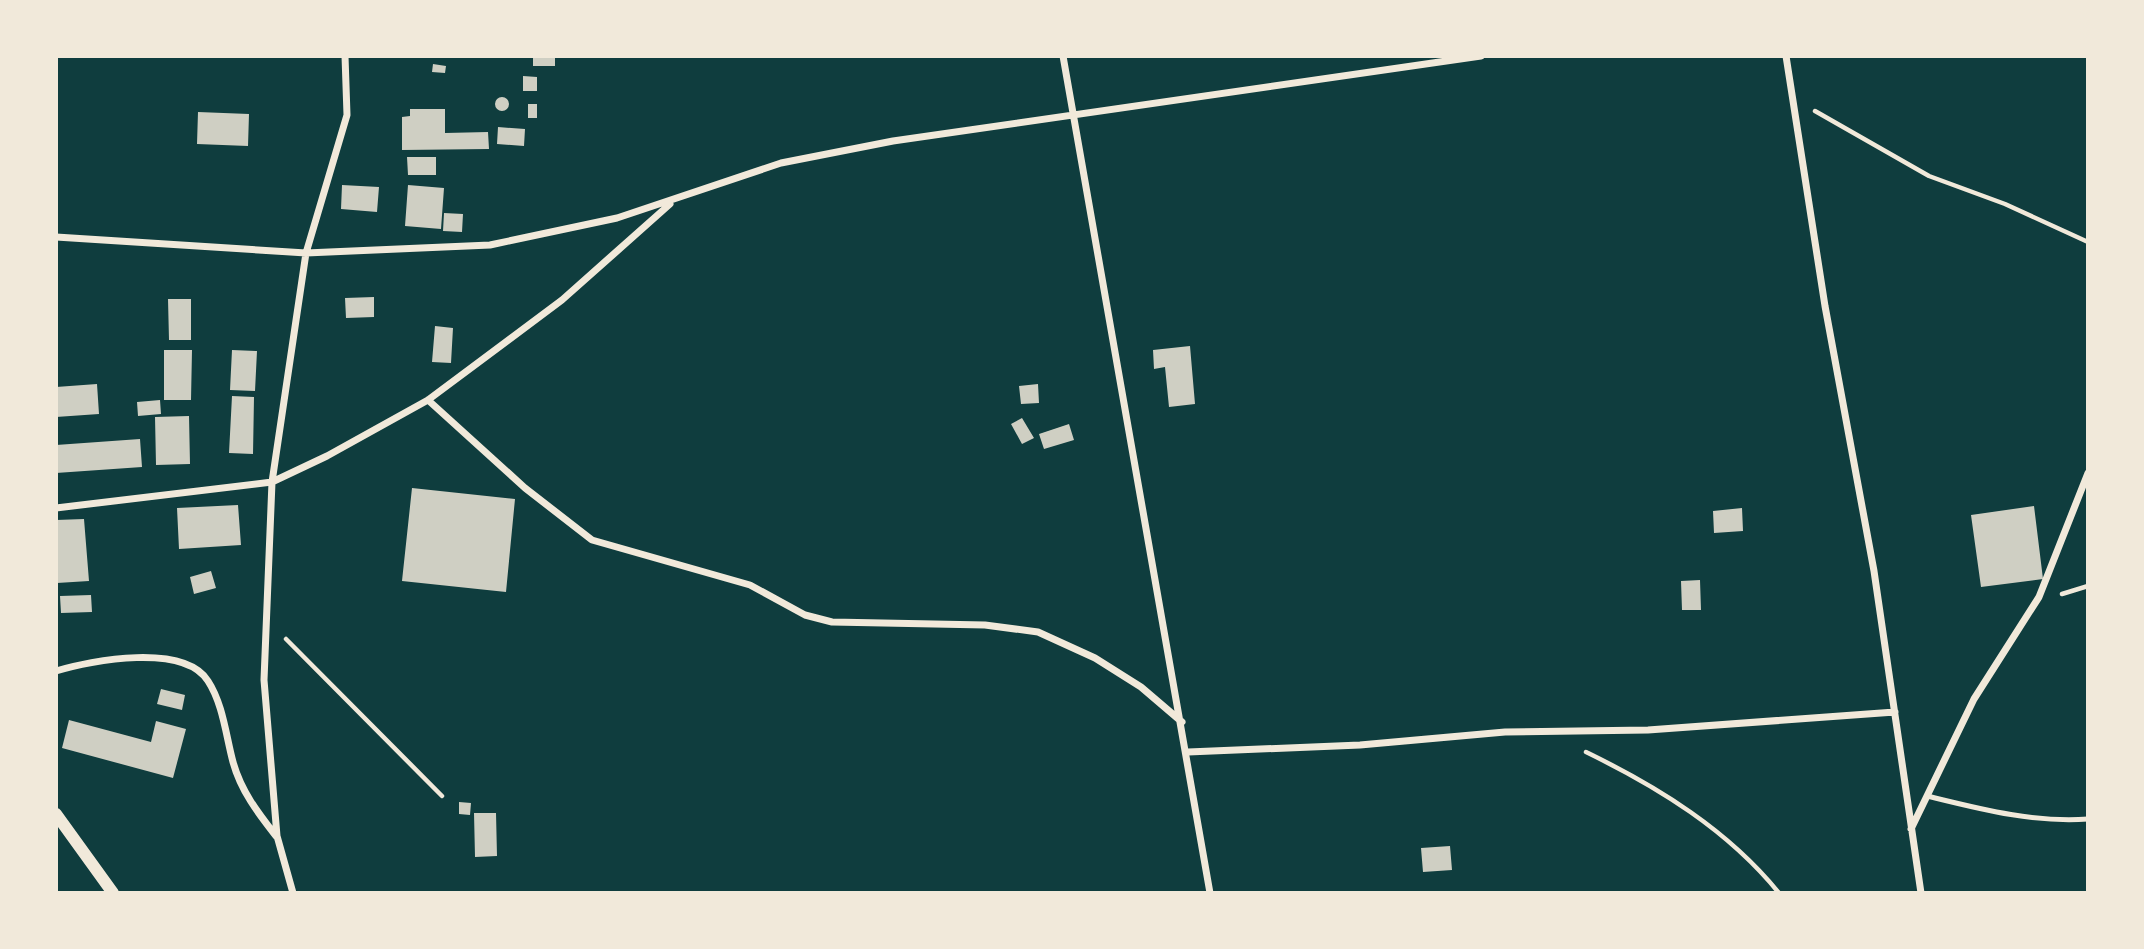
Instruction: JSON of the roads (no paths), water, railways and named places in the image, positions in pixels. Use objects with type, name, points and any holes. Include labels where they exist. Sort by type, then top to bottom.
[{"type":"street","points":[[293,893],[276,836],[264,680],[272,482],[306,253],[347,115],[345,56]]},
{"type":"street","points":[[1063,56],[1188,752],[1210,893]]},
{"type":"street","points":[[56,237],[306,253],[490,245],[555,234],[673,201],[781,163],[893,141],[1074,117],[1481,56]]},
{"type":"street","points":[[1786,56],[1825,306],[1874,571],[1921,893]]},
{"type":"street","points":[[56,508],[272,482],[327,456],[428,400],[562,300],[673,201]]},
{"type":"street","points":[[428,400],[525,488],[592,540],[750,584],[805,615],[832,622],[985,625],[1038,632],[1095,658],[1140,687],[1182,722]]},
{"type":"street","points":[[1911,830],[1974,699],[2039,597],[2088,472]]},
{"type":"street","points":[[56,671],[141,656],[179,662],[198,670],[208,681],[217,702],[234,765],[252,805],[276,836]]},
{"type":"street","points":[[1188,752],[1360,745],[1505,732],[1648,730],[1895,712]]},
{"type":"street","points":[[56,814],[113,893]]},
{"type":"lane","points":[[1927,796],[2000,813],[2065,820],[2088,818]]}]
